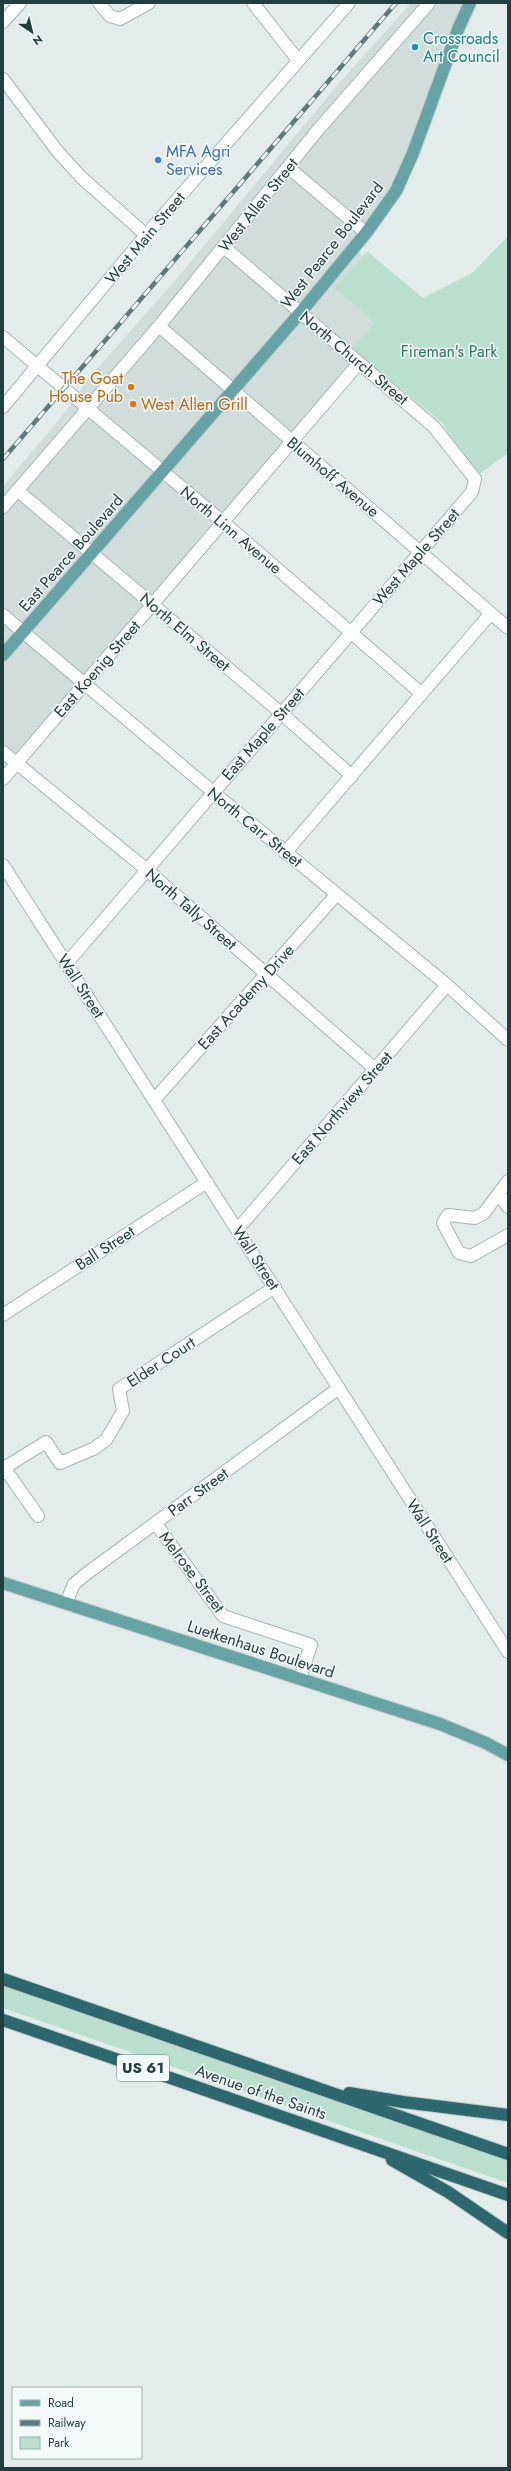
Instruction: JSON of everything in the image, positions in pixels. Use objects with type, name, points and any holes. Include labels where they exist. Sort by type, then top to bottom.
[{"type":"highway","name":"Avenue of the Saints","points":[[3,1979],[508,2154]]},
{"type":"highway","name":"Avenue of the Saints","points":[[3,2020],[508,2194]]},
{"type":"highway","points":[[314,2087],[410,2103],[508,2115]]},
{"type":"highway","points":[[368,2146],[448,2192],[508,2233]]},
{"type":"main road","name":"West Pearce Boulevard","points":[[162,472],[300,313],[366,233],[396,191],[459,27],[470,3]]},
{"type":"main road","name":"East Pearce Boulevard","points":[[3,655],[162,472]]},
{"type":"main road","name":"Luetkenhaus Boulevard","points":[[3,1583],[440,1724],[507,1754]]},
{"type":"street","points":[[3,22],[20,3]]},
{"type":"street","points":[[99,3],[110,16],[120,19],[149,3]]},
{"type":"street","points":[[253,3],[298,60]]},
{"type":"street","name":"West Main Street","points":[[3,407],[38,367],[146,235],[349,3]]},
{"type":"street","name":"West Allen Street","points":[[3,507],[159,326],[289,168],[317,131],[429,3]]},
{"type":"street","points":[[3,79],[58,152],[82,178],[146,235]]},
{"type":"street","points":[[289,168],[366,233]]},
{"type":"street","name":"North Church Street","points":[[224,247],[358,363],[434,426],[475,478]]},
{"type":"street","name":"Blumhoff Avenue","points":[[159,326],[291,442],[421,551],[508,628]]},
{"type":"street","name":"North Linn Avenue","points":[[3,337],[89,408],[422,694]]},
{"type":"street","name":"East Koenig Street","points":[[3,779],[358,363]]},
{"type":"street","name":"West Maple Street","points":[[350,632],[472,492],[475,478]]},
{"type":"street","name":"North Elm Street","points":[[17,490],[281,713],[352,776]]},
{"type":"street","points":[[285,852],[491,613]]},
{"type":"street","name":"North Carr Street","points":[[3,615],[212,792],[447,985],[508,1040]]},
{"type":"street","name":"East Maple Street","points":[[66,964],[350,632]]},
{"type":"street","name":"North Tally Street","points":[[3,752],[147,870],[375,1069]]},
{"type":"street","name":"Wall Street","points":[[3,865],[508,1652]]},
{"type":"street","name":"East Academy Drive","points":[[154,1100],[337,894]]},
{"type":"street","name":"East Northview Street","points":[[237,1230],[447,985]]},
{"type":"street","points":[[508,1181],[484,1213],[475,1218],[448,1215],[443,1223],[459,1253],[471,1256],[508,1235]]},
{"type":"street","name":"Ball Street","points":[[3,1315],[207,1182]]},
{"type":"street","points":[[499,1194],[508,1207]]},
{"type":"street","name":"Elder Court","points":[[4,1467],[46,1442],[60,1463],[93,1449],[106,1440],[123,1411],[119,1389],[275,1288]]},
{"type":"street","name":"Parr Street","points":[[66,1603],[74,1584],[339,1388]]},
{"type":"street","points":[[4,1467],[38,1516]]},
{"type":"street","name":"Melrose Street","points":[[156,1524],[224,1616],[311,1645],[300,1678]]},
{"type":"shaded area","points":[[411,3],[472,3],[413,153],[353,248],[408,292],[355,360],[3,779],[3,486],[58,421],[89,378],[178,277],[339,83]]},
{"type":"green space","name":"Fireman's Park","points":[[508,236],[508,453],[477,476],[441,422],[352,349],[375,323],[335,288],[367,251],[423,298],[472,273]]},
{"type":"green space","points":[[3,1985],[508,2160],[508,2183],[3,2008]]},
{"type":"railway","points":[[3,459],[396,3]]},
{"type":"place","name":"Crossroads Art Council","points":[[415,47]]},
{"type":"place","name":"MFA Agri Services","points":[[158,160]]},
{"type":"place","name":"The Goat House Pub","points":[[131,387]]},
{"type":"place","name":"West Allen Grill","points":[[133,404]]}]
